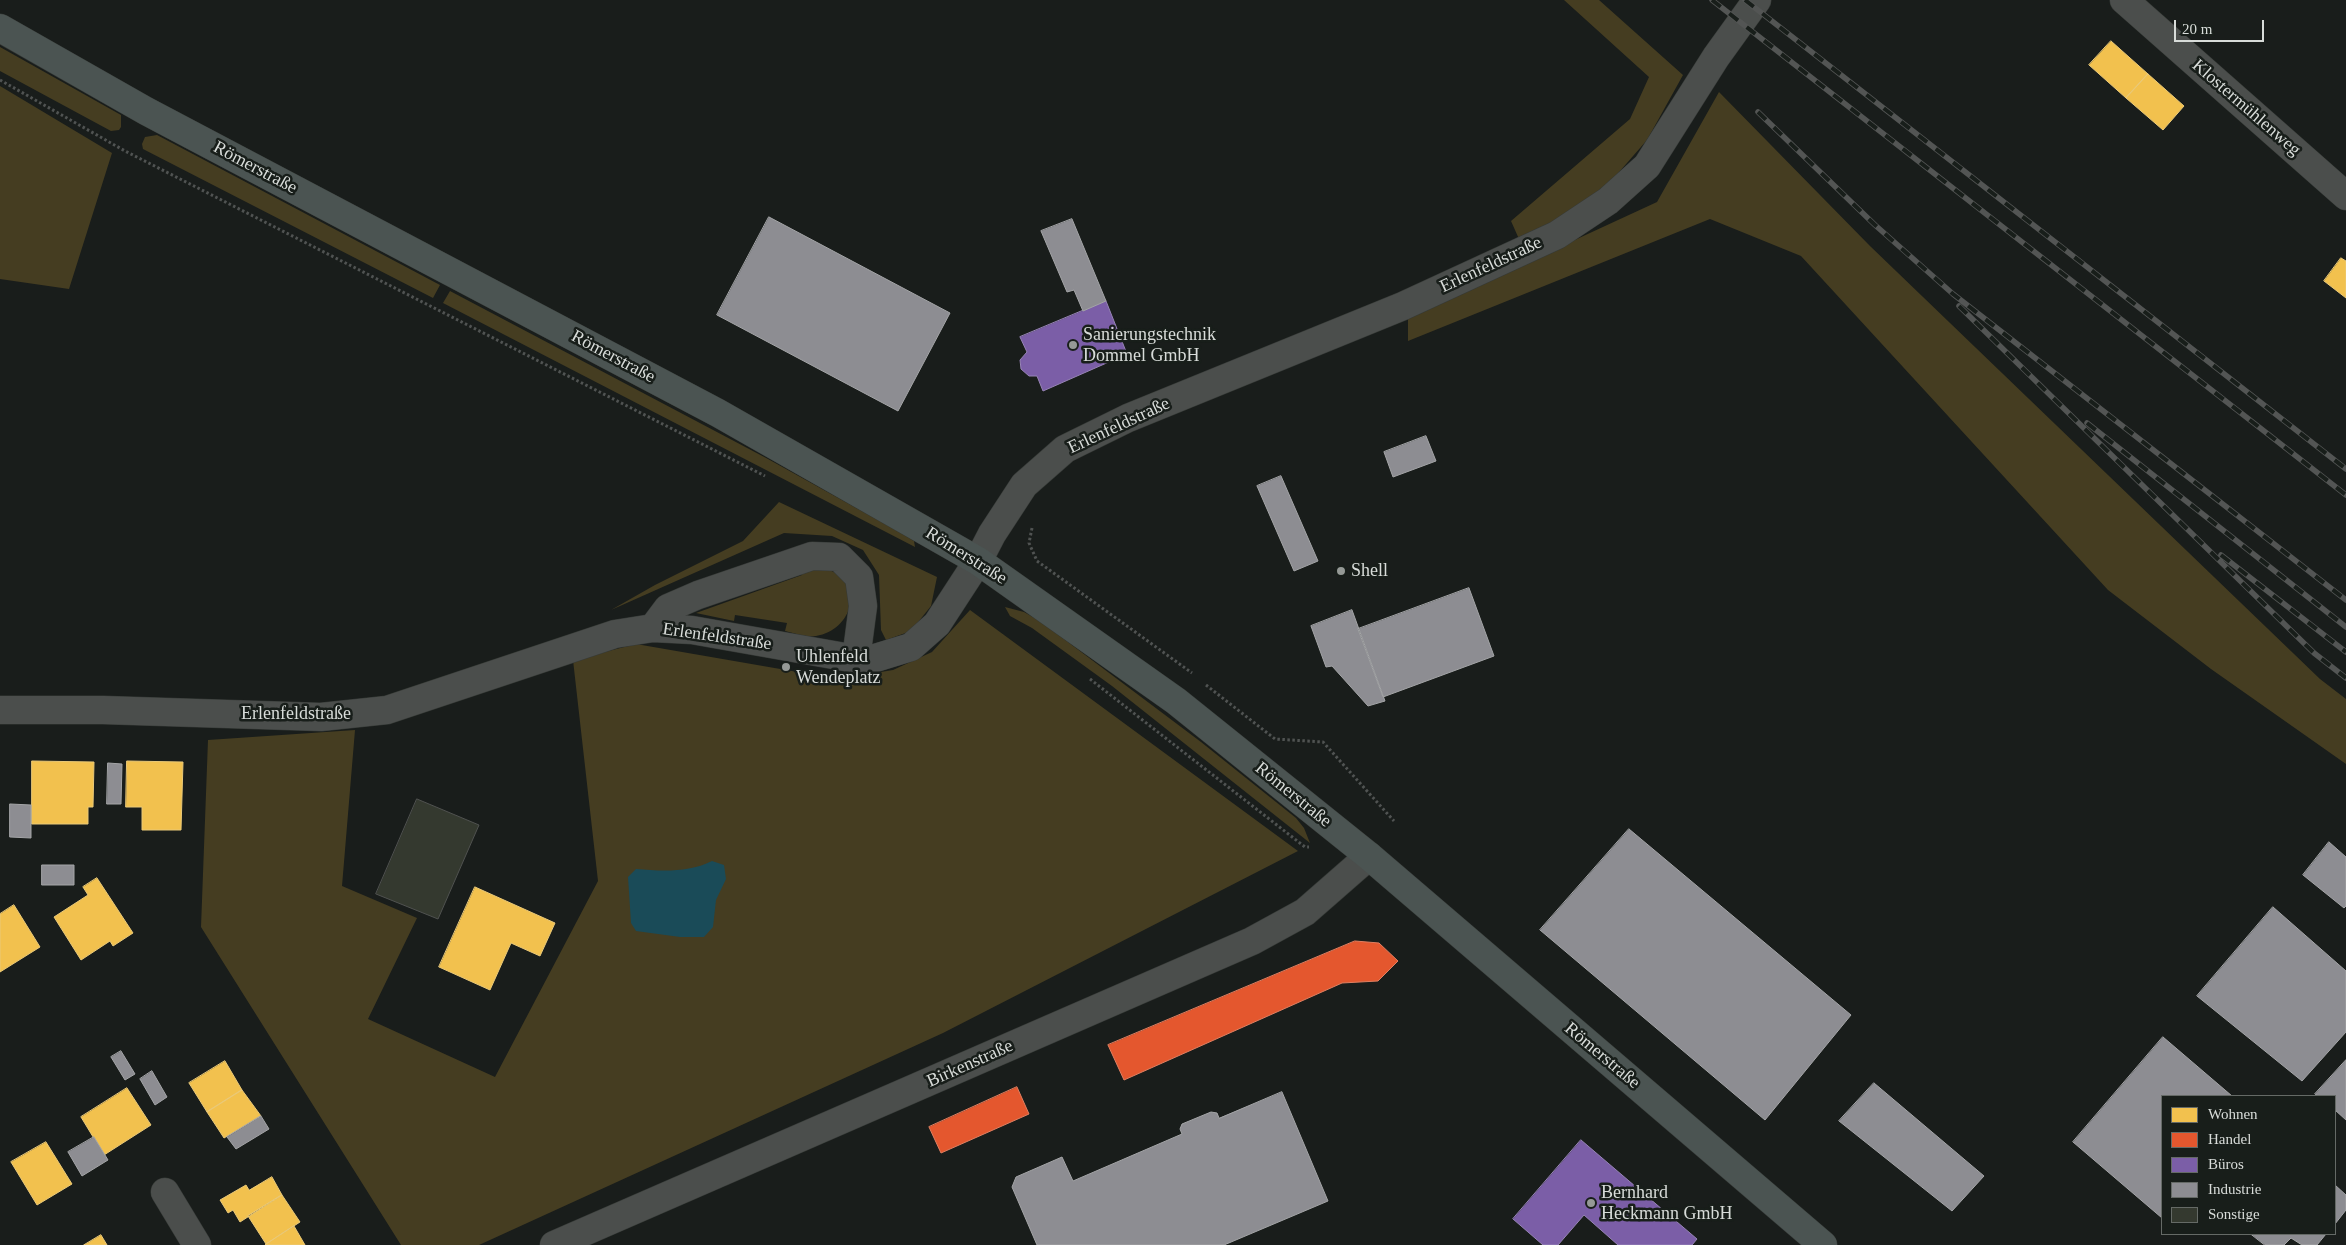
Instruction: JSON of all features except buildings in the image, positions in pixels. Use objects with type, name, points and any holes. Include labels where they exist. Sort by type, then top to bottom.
[{"type":"main road","name":"Römerstraße","points":[[0,28],[146,111],[718,413],[978,561],[1176,701],[1369,856],[1823,1245]]},
{"type":"street","name":"Erlenfeldstraße","points":[[0,710],[103,710],[321,718],[387,710],[615,634],[653,628],[692,630],[856,659],[872,659],[911,647],[937,624],[1024,485],[1066,450],[1128,418],[1403,306],[1557,234],[1608,201],[1648,166],[1716,57],[1757,0]]},
{"type":"street","name":"Klostermühlenweg","points":[[2135,3],[2346,196]]},
{"type":"street","points":[[653,628],[668,608],[698,595],[812,556],[839,557],[859,577],[863,606],[856,659]]},
{"type":"street","name":"Birkenstraße","points":[[554,1245],[1252,941],[1306,912],[1369,856]]},
{"type":"street","points":[[165,1192],[197,1245]]},
{"type":"path","points":[[0,80],[125,151],[771,480]]},
{"type":"path","points":[[1033,526],[1029,544],[1037,561],[1193,674]]},
{"type":"path","points":[[1088,677],[1305,846],[1314,848]]},
{"type":"path","points":[[1200,680],[1275,739],[1323,742],[1394,821]]},
{"type":"shaded area","points":[[1564,0],[1599,0],[1683,75],[1647,140],[1613,179],[1563,219],[1519,239],[1511,221],[1630,119],[1649,77]]},
{"type":"shaded area","points":[[0,47],[121,115],[121,127],[119,130],[111,131],[0,71]]},
{"type":"shaded area","points":[[0,86],[112,153],[69,289],[0,279]]},
{"type":"shaded area","points":[[1719,92],[1870,246],[2320,679],[2346,699],[2346,764],[2211,669],[2108,590],[1801,256],[1710,219],[1408,341],[1408,317],[1657,202]]},
{"type":"shaded area","points":[[157,135],[440,285],[433,298],[143,149],[142,144],[145,137]]},
{"type":"shaded area","points":[[450,291],[768,459],[896,530],[914,541],[915,547],[443,303]]},
{"type":"shaded area","points":[[779,502],[937,577],[931,606],[911,631],[886,640],[881,630],[879,575],[863,550],[832,536],[784,533],[611,610],[655,585],[743,541]]},
{"type":"shaded area","points":[[800,569],[827,569],[839,576],[847,585],[850,595],[850,606],[846,616],[839,625],[829,632],[816,636],[805,636],[785,631],[787,623],[735,615],[734,621],[696,613],[802,575]]},
{"type":"shaded area","points":[[1005,607],[1024,612],[1040,621],[1201,742],[1296,818],[1304,828],[1310,843],[1112,686],[1032,628],[1010,616]]},
{"type":"shaded area","points":[[970,610],[1298,851],[943,1033],[479,1245],[401,1245],[201,927],[208,740],[355,730],[342,886],[417,918],[368,1019],[495,1077],[598,881],[573,660],[636,644],[838,679],[893,670],[932,652]]},
{"type":"water","points":[[712,861],[724,865],[726,879],[716,900],[713,927],[704,937],[680,937],[636,931],[631,923],[628,877],[636,869],[665,871],[694,868]]},
{"type":"railway","points":[[1712,0],[2346,495]]},
{"type":"railway","points":[[1745,0],[2346,469]]},
{"type":"railway","points":[[1758,112],[1875,225],[1953,294],[2346,600]]},
{"type":"railway","points":[[1959,306],[2314,653],[2346,678]]},
{"type":"railway","points":[[2087,423],[2346,627]]},
{"type":"railway","points":[[2221,555],[2346,652]]},
{"type":"place","name":"Sanierungstechnik Dommel GmbH","points":[[1073,345]]},
{"type":"place","name":"Shell","points":[[1341,571]]},
{"type":"place","name":"Uhlenfeld Wendeplatz","points":[[786,667]]},
{"type":"place","name":"Bernhard Heckmann GmbH","points":[[1591,1203]]}]
